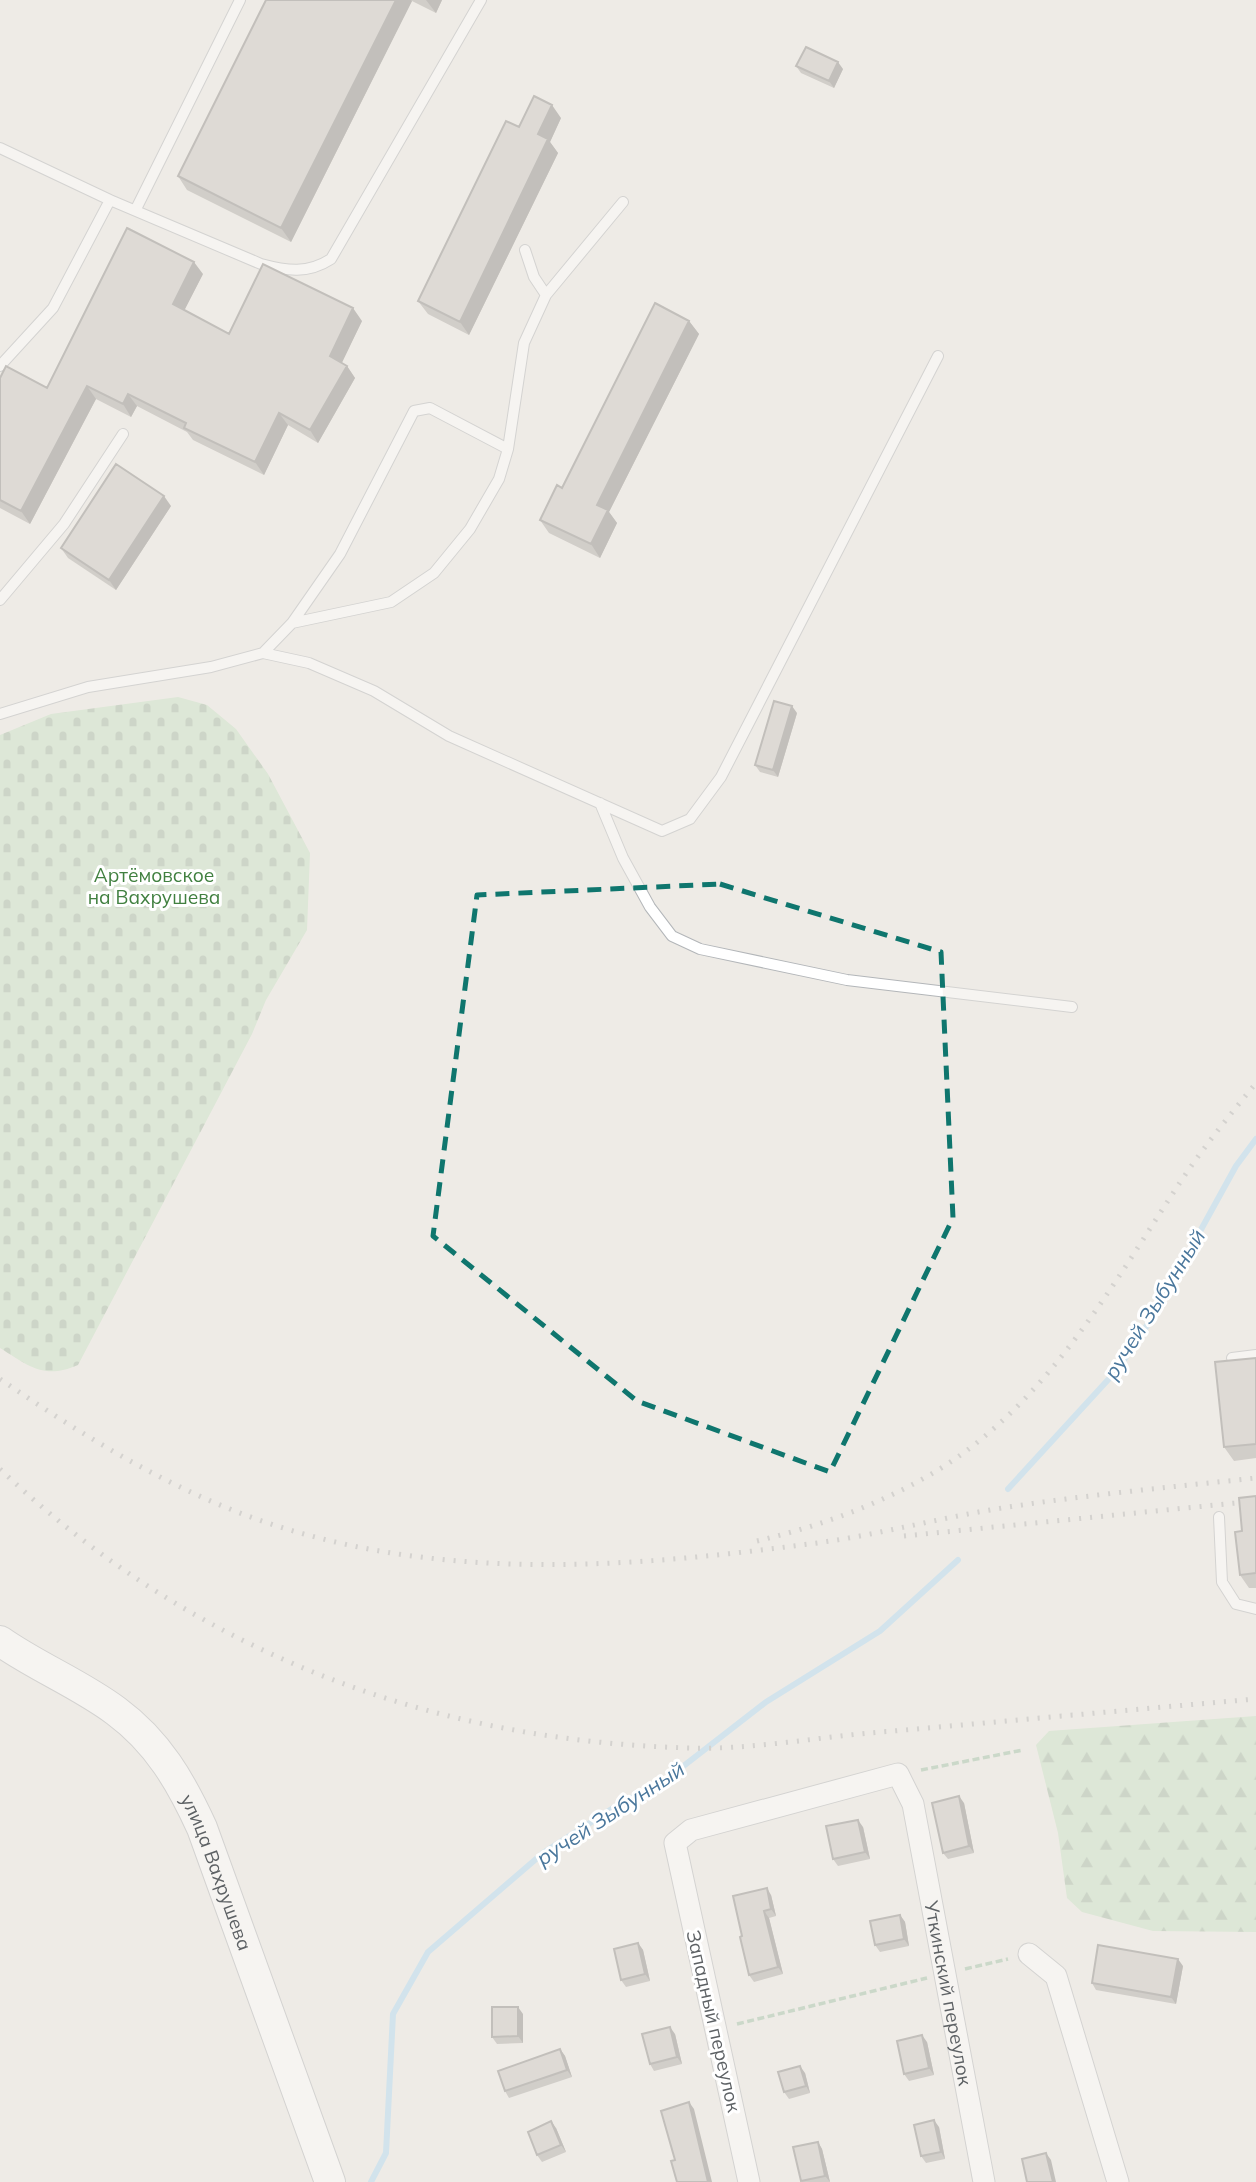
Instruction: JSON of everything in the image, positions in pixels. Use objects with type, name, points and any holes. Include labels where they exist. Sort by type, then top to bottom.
[{"type":"main road","name":"улица Вахрушева","points":[[0,1642],[116,1711],[149,1740],[178,1777],[202,1828],[330,2182]]},
{"type":"street","name":"Уткинский переулок","points":[[898,1774],[913,1804],[947,1973],[984,2182]]},
{"type":"street","name":"Западный переулок","points":[[749,2182],[718,2029],[677,1861],[675,1843],[691,1830],[898,1774]]},
{"type":"street","points":[[1029,1954],[1056,1976],[1118,2182]]},
{"type":"lane","points":[[136,209],[240,0]]},
{"type":"lane","points":[[0,148],[110,200],[261,264],[283,270],[315,270],[331,259],[481,0]]},
{"type":"lane","points":[[0,366],[53,307],[110,200]]},
{"type":"lane","points":[[292,623],[391,602],[435,573],[470,529],[499,479],[508,449],[524,343],[546,295],[623,202]]},
{"type":"lane","points":[[525,250],[534,277],[546,295]]},
{"type":"lane","points":[[0,714],[88,687],[211,667],[263,653],[309,663],[374,691],[449,736],[662,831],[690,819],[721,777],[938,356]]},
{"type":"lane","points":[[263,653],[292,623],[340,554],[414,411],[430,408],[508,449]]},
{"type":"lane","points":[[0,600],[64,524],[123,434]]},
{"type":"lane","points":[[600,803],[623,858],[650,907],[672,936],[700,949],[847,980],[1072,1007]]},
{"type":"lane","points":[[1232,1358],[1256,1355]]},
{"type":"lane","points":[[1219,1517],[1222,1583],[1236,1604],[1256,1609]]},
{"type":"path","points":[[898,1774],[1023,1750]]},
{"type":"path","points":[[718,2029],[1029,1954]]},
{"type":"highlighted area","points":[[720,884],[941,952],[953,1218],[830,1472],[637,1401],[433,1236],[477,895]]},
{"type":"green space","name":"Артёмовское на Вахрушева","points":[[178,697],[207,705],[236,729],[268,774],[310,853],[307,930],[266,1000],[252,1034],[78,1365],[46,1371],[28,1365],[0,1348],[0,735],[51,714]]},
{"type":"green space","points":[[1256,1716],[1256,1932],[1153,1931],[1082,1912],[1067,1898],[1058,1833],[1036,1745],[1049,1731]]},
{"type":"building","points":[[266,0],[396,0],[281,228],[178,176]]},
{"type":"building","points":[[806,47],[838,62],[829,81],[796,66]]},
{"type":"building","points":[[534,96],[552,105],[538,134],[548,139],[460,322],[418,301],[506,121],[519,127]]},
{"type":"building","points":[[127,228],[194,262],[173,304],[229,334],[263,264],[353,308],[330,356],[347,366],[310,430],[279,413],[255,462],[184,428],[186,423],[128,394],[123,404],[87,386],[21,511],[0,500],[0,378],[6,366],[47,388]]},
{"type":"building","points":[[655,303],[689,321],[597,505],[608,510],[591,544],[540,520],[557,485],[562,488]]},
{"type":"building","points":[[116,464],[164,496],[109,580],[61,548]]},
{"type":"building","points":[[774,701],[792,706],[773,770],[755,765]]},
{"type":"building","points":[[1256,1358],[1256,1444],[1224,1447],[1215,1362]]},
{"type":"building","points":[[1256,1496],[1256,1573],[1240,1575],[1235,1532],[1242,1531],[1239,1498]]},
{"type":"building","points":[[959,1796],[969,1846],[943,1853],[932,1803]]},
{"type":"building","points":[[858,1820],[865,1852],[833,1859],[826,1826]]},
{"type":"building","points":[[767,1888],[771,1909],[764,1911],[778,1967],[749,1975],[733,1896]]},
{"type":"building","points":[[900,1915],[904,1939],[875,1945],[870,1921]]},
{"type":"building","points":[[638,1943],[645,1974],[621,1980],[614,1949]]},
{"type":"building","points":[[1098,1945],[1178,1959],[1171,1997],[1092,1983]]},
{"type":"building","points":[[492,2007],[518,2007],[518,2036],[492,2037]]},
{"type":"building","points":[[670,2027],[677,2057],[650,2064],[642,2034]]},
{"type":"building","points":[[922,2035],[929,2068],[904,2074],[897,2041]]},
{"type":"building","points":[[560,2049],[567,2070],[505,2091],[498,2071]]},
{"type":"building","points":[[800,2066],[806,2086],[784,2092],[778,2072]]},
{"type":"building","points":[[689,2102],[708,2182],[677,2182],[671,2161],[675,2160],[661,2111]]},
{"type":"building","points":[[934,2120],[941,2152],[921,2156],[914,2125]]},
{"type":"building","points":[[551,2121],[561,2145],[537,2155],[528,2132]]},
{"type":"building","points":[[818,2142],[825,2176],[801,2181],[793,2147]]},
{"type":"building","points":[[1046,2153],[1053,2182],[1027,2182],[1022,2159]]},
{"type":"waterway","name":"ручей Зыбунный","points":[[1008,1489],[1117,1370],[1154,1315],[1236,1166],[1256,1139]]},
{"type":"waterway","name":"ручей Зыбунный","points":[[371,2182],[386,2153],[393,2014],[428,1952],[543,1853],[621,1803],[659,1785],[766,1702],[880,1631],[958,1560]]},
{"type":"railway","points":[[757,1541],[827,1521],[917,1482],[977,1443],[1012,1412],[1074,1340],[1188,1171],[1256,1083]]},
{"type":"railway","points":[[0,1379],[128,1459],[230,1509],[332,1541],[399,1554],[467,1562],[535,1565],[604,1563],[741,1552],[833,1541],[1034,1503],[1256,1478]]},
{"type":"railway","points":[[0,1469],[74,1533],[152,1588],[233,1635],[318,1674],[407,1705],[499,1727],[593,1741],[711,1748],[1256,1699]]},
{"type":"railway","points":[[904,1536],[1256,1501]]}]
